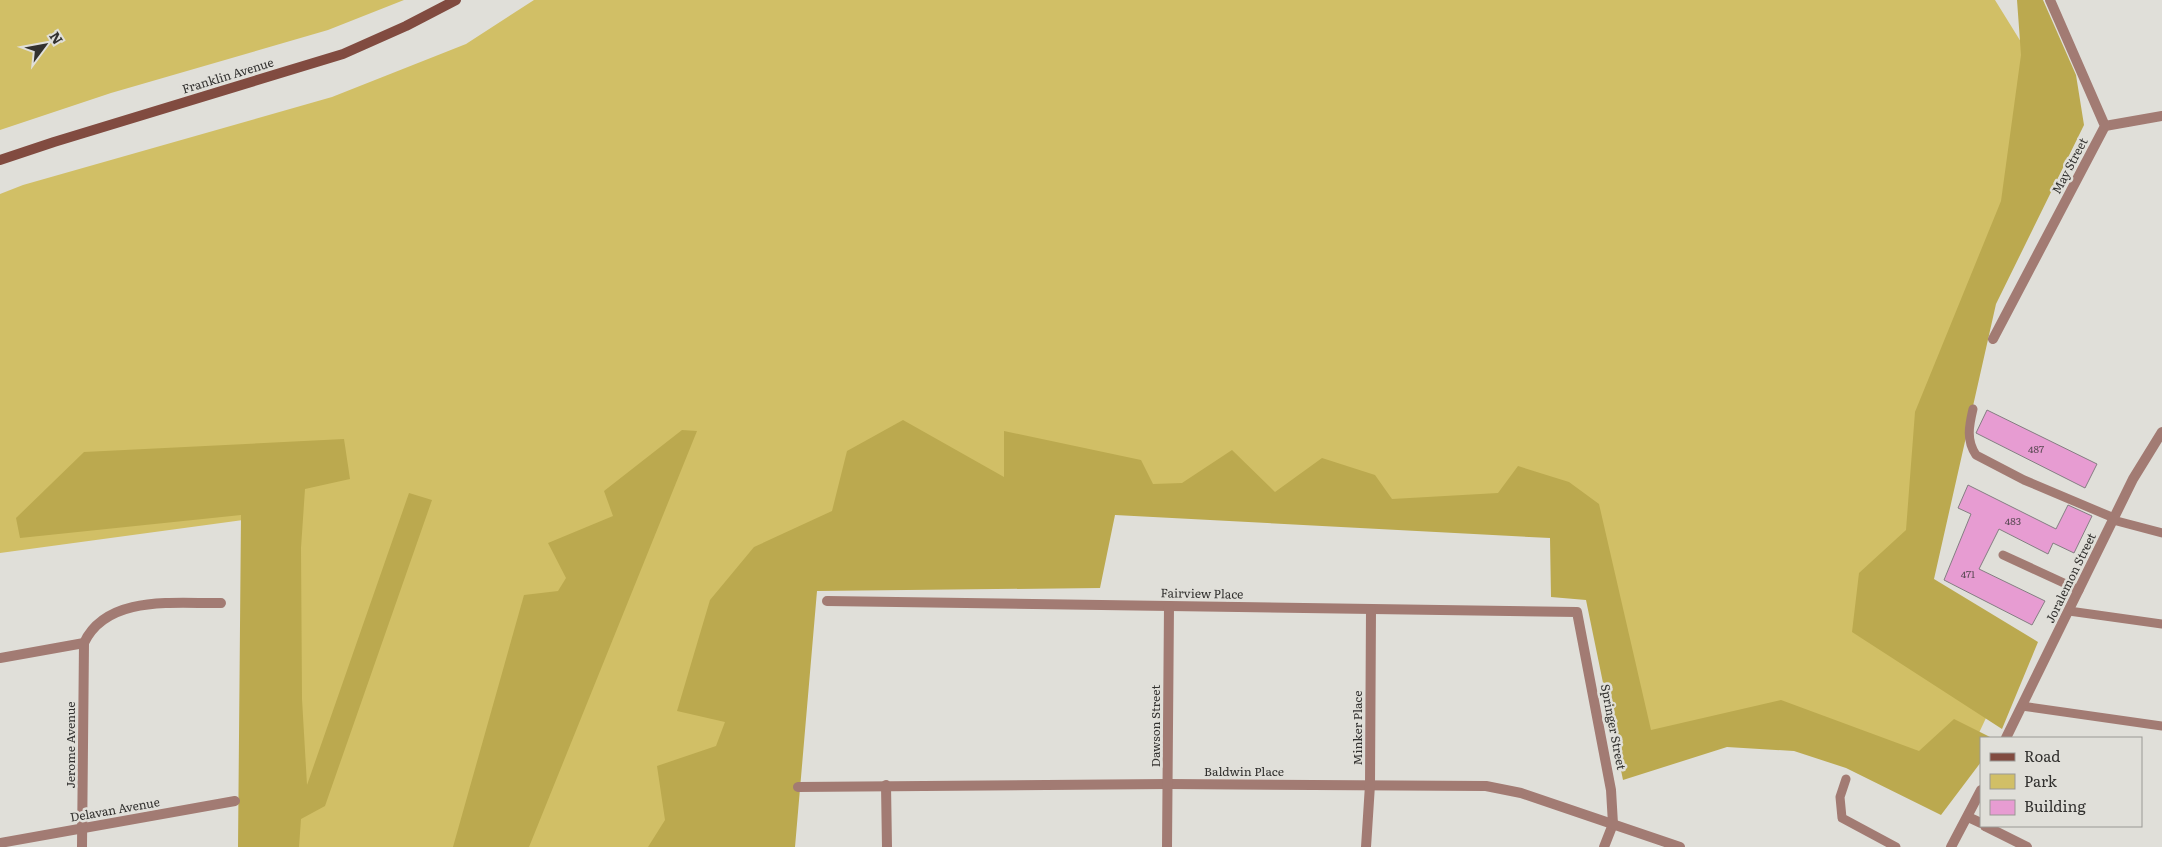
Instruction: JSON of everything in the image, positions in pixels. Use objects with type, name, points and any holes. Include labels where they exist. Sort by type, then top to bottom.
[{"type":"main road","name":"Franklin Avenue","points":[[0,160],[343,54],[406,26],[456,0]]},
{"type":"street","points":[[2050,0],[2105,126],[2162,116]]},
{"type":"street","name":"May Street","points":[[1993,339],[2105,126]]},
{"type":"street","name":"Joralemon Street","points":[[2006,737],[2134,479],[2162,432]]},
{"type":"street","name":"Fairview Place","points":[[827,601],[1577,612]]},
{"type":"street","points":[[0,658],[84,643],[98,622],[122,610],[147,604],[221,603]]},
{"type":"street","name":"Dawson Street","points":[[1167,847],[1169,606]]},
{"type":"street","name":"Minker Place","points":[[1366,847],[1370,785],[1371,610]]},
{"type":"street","name":"Springer Street","points":[[1577,612],[1609,771],[1613,824],[1604,847]]},
{"type":"street","name":"Jerome Avenue","points":[[82,847],[84,643]]},
{"type":"street","name":"Baldwin Place","points":[[798,786],[886,785],[920,787],[1168,784],[1486,786],[1505,789],[1680,847]]},
{"type":"street","points":[[886,785],[887,847]]},
{"type":"street","points":[[1951,847],[1980,792]]},
{"type":"street","name":"Delavan Avenue","points":[[0,843],[235,801]]},
{"type":"street","points":[[1968,817],[1980,823]]},
{"type":"street","points":[[1987,827],[2026,847]]},
{"type":"lane","points":[[1973,409],[1968,431],[1972,449],[1976,455],[2024,480],[2114,519],[2162,533]]},
{"type":"lane","points":[[2003,555],[2079,590]]},
{"type":"lane","points":[[2069,611],[2162,624]]},
{"type":"lane","points":[[2022,706],[2162,726]]},
{"type":"lane","points":[[1846,779],[1840,797],[1842,818],[1896,847]]},
{"type":"green space","points":[[0,0],[404,0],[328,30],[111,93],[0,130]]},
{"type":"green space","points":[[534,0],[1995,0],[2034,63],[2007,203],[1912,533],[1868,576],[2023,639],[1948,799],[1782,726],[1622,762],[1592,594],[1557,523],[1086,504],[795,579],[795,847],[250,847],[258,518],[0,553],[0,194],[23,185],[332,97],[466,44]]},
{"type":"shaded area","points":[[2017,0],[2043,0],[2076,75],[2084,125],[1996,304],[1934,579],[2038,642],[2002,729],[1852,632],[1859,573],[1906,530],[1915,412],[2001,201],[2021,55]]},
{"type":"shaded area","points":[[903,420],[1004,477],[1004,431],[1141,460],[1153,484],[1182,483],[1232,450],[1275,492],[1322,458],[1375,475],[1392,499],[1498,493],[1518,466],[1569,482],[1599,504],[1651,730],[1781,700],[1919,751],[1954,719],[1990,737],[1980,737],[1980,763],[1941,815],[1846,768],[1794,751],[1727,747],[1623,780],[1586,600],[1551,597],[1550,538],[1115,515],[1100,588],[817,591],[795,847],[648,847],[665,820],[657,766],[716,746],[725,722],[677,711],[710,600],[754,547],[832,511],[847,451]]},
{"type":"shaded area","points":[[682,430],[697,431],[529,847],[453,847],[524,595],[558,591],[566,578],[548,543],[613,516],[604,491]]},
{"type":"shaded area","points":[[344,439],[350,479],[305,489],[301,548],[302,699],[307,785],[409,493],[432,500],[325,806],[301,819],[299,847],[238,847],[241,515],[20,538],[16,518],[84,452]]},
{"type":"building","points":[[1987,410],[2097,464],[2085,488],[1976,433]]},
{"type":"building","points":[[1968,485],[2056,529],[2068,505],[2092,516],[2074,553],[2053,543],[2048,554],[1999,529],[1979,569],[2045,601],[2032,625],[1944,580],[1971,514],[1958,508]]}]
